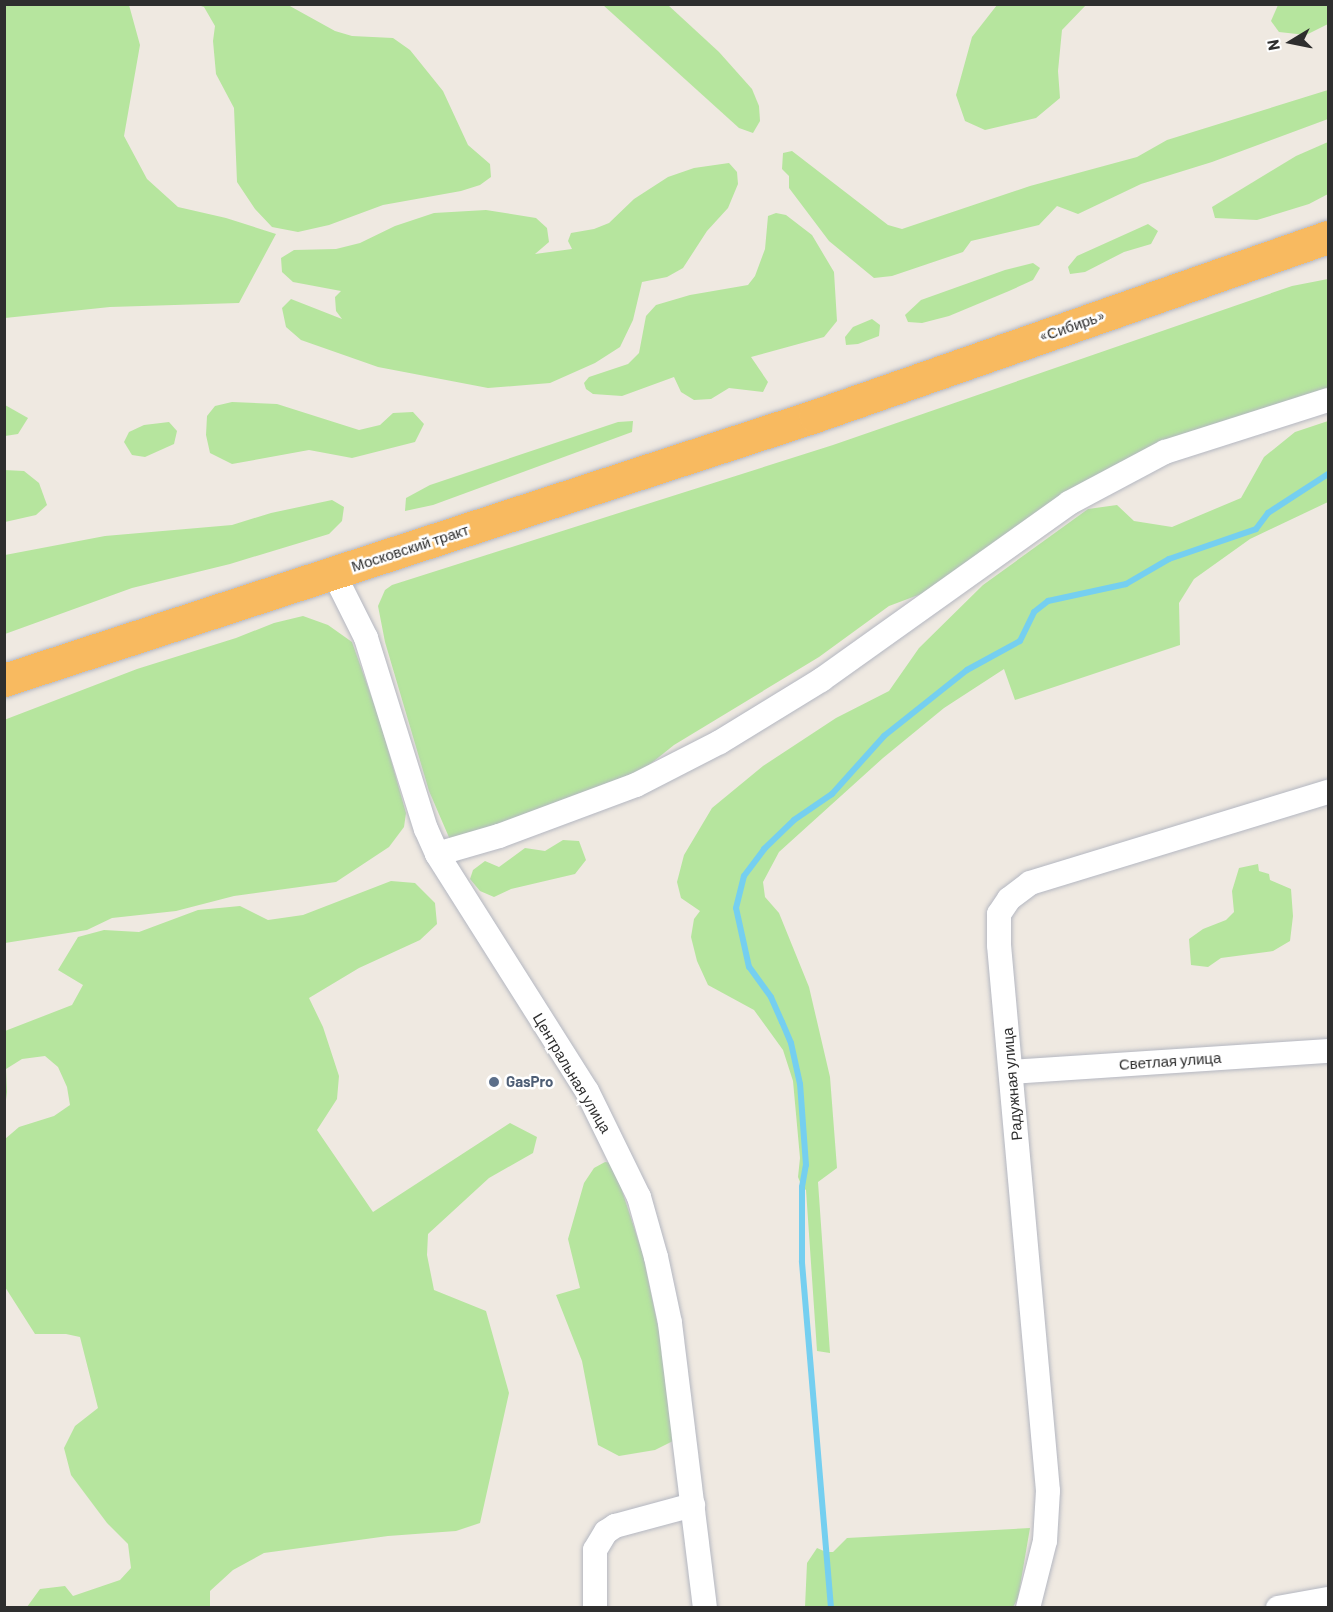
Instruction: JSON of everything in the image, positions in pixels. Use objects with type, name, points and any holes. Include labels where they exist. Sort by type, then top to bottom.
[{"type":"highway","name":"«Сибирь»","points":[[815,416],[1329,237]]},
{"type":"highway","name":"Московский тракт","points":[[4,680],[815,416]]},
{"type":"street","points":[[437,854],[499,836],[636,785],[720,742],[821,680],[1069,503],[1165,452],[1329,400]]},
{"type":"street","name":"Центральная улица","points":[[333,572],[366,638],[426,829],[437,854],[587,1091],[639,1197],[656,1257],[670,1323],[705,1608]]},
{"type":"street","name":"Радужная улица","points":[[1028,1608],[1045,1541],[1048,1491],[999,914],[1009,899],[1030,883],[1329,792]]},
{"type":"street","name":"Светлая улица","points":[[1011,1072],[1329,1051]]},
{"type":"street","points":[[596,1608],[595,1561],[599,1540],[615,1526],[693,1504]]},
{"type":"street","points":[[1278,1608],[1329,1599]]},
{"type":"green space","points":[[4,5],[129,5],[140,45],[124,136],[147,179],[178,207],[226,218],[276,234],[239,303],[110,307],[5,318]]},
{"type":"green space","points":[[198,5],[288,5],[335,31],[352,36],[393,38],[410,50],[443,91],[468,145],[490,164],[491,177],[480,185],[461,191],[383,205],[329,225],[298,232],[272,227],[255,209],[237,182],[234,108],[216,74],[213,41],[215,26],[204,7]]},
{"type":"green space","points":[[603,5],[668,5],[719,52],[752,89],[759,106],[760,121],[753,133],[739,128]]},
{"type":"green space","points":[[997,5],[1086,5],[1062,30],[1058,71],[1060,98],[1036,118],[985,130],[965,121],[956,95],[972,37]]},
{"type":"green space","points":[[1278,5],[1328,5],[1328,24],[1306,35],[1279,32],[1271,21]]},
{"type":"green space","points":[[1328,90],[1328,119],[1212,162],[1141,184],[1078,214],[1057,206],[1039,225],[971,241],[963,252],[892,276],[874,278],[829,241],[789,188],[789,176],[782,169],[783,153],[792,151],[888,225],[902,229],[1030,186],[1137,157],[1167,140]]},
{"type":"green space","points":[[1328,142],[1328,194],[1309,204],[1257,220],[1215,218],[1212,207],[1296,156]]},
{"type":"green space","points":[[729,163],[737,172],[738,184],[728,208],[707,231],[683,268],[667,277],[642,282],[633,320],[620,347],[595,363],[550,383],[488,388],[378,367],[301,340],[286,327],[282,308],[291,299],[342,319],[336,311],[335,297],[341,291],[293,282],[282,272],[281,258],[294,250],[336,249],[360,243],[395,226],[434,213],[486,210],[536,218],[547,228],[549,242],[535,254],[572,249],[568,241],[571,233],[594,229],[609,223],[634,199],[668,177],[694,168]]},
{"type":"green space","points":[[776,213],[786,215],[812,235],[834,272],[837,321],[824,337],[751,357],[768,382],[763,392],[729,388],[711,399],[694,400],[681,392],[674,377],[622,396],[593,394],[586,389],[584,383],[589,377],[628,364],[639,353],[646,316],[656,305],[690,295],[748,285],[755,276],[765,249],[768,216]]},
{"type":"green space","points":[[1148,224],[1158,231],[1151,244],[1124,252],[1085,272],[1070,274],[1068,267],[1077,256]]},
{"type":"green space","points":[[1033,263],[1040,268],[1033,280],[949,316],[922,323],[908,322],[905,315],[921,300],[1005,270]]},
{"type":"green space","points":[[1328,279],[1328,402],[1128,473],[921,594],[889,606],[819,657],[674,745],[629,781],[451,842],[429,791],[385,642],[378,606],[385,590],[392,585],[833,445],[1292,286]]},
{"type":"green space","points":[[872,319],[880,325],[879,336],[858,344],[846,345],[845,337],[853,327]]},
{"type":"green space","points":[[232,402],[277,404],[359,430],[380,425],[393,413],[413,412],[424,424],[415,442],[352,458],[309,450],[232,464],[210,453],[206,435],[207,416],[215,406]]},
{"type":"green space","points":[[5,405],[28,418],[18,434],[5,436]]},
{"type":"green space","points":[[633,421],[632,432],[433,505],[405,511],[406,498],[430,485],[618,422]]},
{"type":"green space","points":[[1328,421],[1328,502],[1250,539],[1194,579],[1179,603],[1180,645],[1015,700],[1004,669],[944,708],[883,758],[779,852],[763,882],[765,897],[779,913],[809,987],[830,1077],[837,1168],[818,1182],[830,1353],[817,1351],[806,1190],[802,1187],[798,1177],[800,1158],[793,1081],[783,1050],[754,1010],[708,985],[697,961],[691,937],[694,919],[700,911],[681,898],[677,882],[684,855],[712,808],[763,766],[836,718],[889,691],[919,648],[983,585],[1088,509],[1117,505],[1134,521],[1172,527],[1241,498],[1264,457],[1295,432]]},
{"type":"green space","points":[[169,422],[177,431],[174,444],[145,457],[132,455],[124,442],[129,432],[144,425]]},
{"type":"green space","points":[[4,470],[24,471],[39,483],[47,505],[36,515],[5,522]]},
{"type":"green space","points":[[332,500],[344,507],[342,521],[329,534],[230,564],[132,588],[5,634],[5,555],[105,536],[232,525],[271,513]]},
{"type":"green space","points":[[303,616],[328,625],[352,642],[380,721],[406,813],[404,827],[389,847],[336,882],[234,896],[176,911],[112,918],[87,930],[5,943],[4,720],[137,669],[236,638],[274,623]]},
{"type":"green space","points":[[563,840],[579,841],[586,860],[575,874],[511,889],[494,897],[480,891],[470,879],[473,870],[485,861],[499,867],[525,848],[545,851]]},
{"type":"green space","points":[[1258,864],[1259,871],[1269,874],[1270,880],[1291,889],[1293,916],[1290,941],[1273,951],[1221,958],[1208,967],[1191,965],[1189,939],[1203,929],[1226,920],[1234,912],[1232,891],[1239,868]]},
{"type":"green space","points":[[391,881],[415,883],[435,903],[437,924],[420,940],[359,968],[309,998],[323,1027],[339,1076],[337,1099],[317,1130],[373,1212],[510,1123],[537,1137],[533,1153],[489,1178],[428,1234],[427,1255],[434,1290],[486,1311],[509,1393],[480,1523],[456,1531],[388,1536],[264,1553],[233,1570],[210,1591],[210,1607],[27,1607],[40,1589],[65,1586],[73,1596],[120,1580],[131,1568],[128,1544],[107,1523],[71,1475],[64,1448],[75,1426],[98,1408],[80,1337],[66,1334],[35,1334],[5,1287],[5,1139],[19,1127],[54,1116],[70,1105],[67,1087],[58,1067],[45,1056],[22,1059],[6,1069],[5,1108],[5,1031],[72,1005],[83,985],[58,970],[78,937],[104,930],[139,932],[198,910],[240,906],[268,920],[303,915]]},
{"type":"green space","points":[[605,1162],[613,1163],[643,1255],[668,1374],[675,1440],[655,1450],[619,1456],[598,1445],[582,1361],[556,1295],[580,1288],[568,1239],[584,1183],[594,1168]]},
{"type":"green space","points":[[1030,1528],[1018,1598],[1013,1607],[805,1607],[807,1563],[817,1548],[833,1552],[847,1538]]},
{"type":"waterway","points":[[831,1608],[802,1261],[802,1187],[806,1165],[800,1084],[791,1043],[782,1022],[771,997],[749,967],[736,908],[744,876],[764,849],[794,820],[832,794],[884,736],[967,670],[1020,641],[1034,612],[1048,601],[1126,584],[1169,559],[1256,529],[1268,513],[1328,474]]},
{"type":"place","name":"GasPro","points":[[494,1082]]}]
